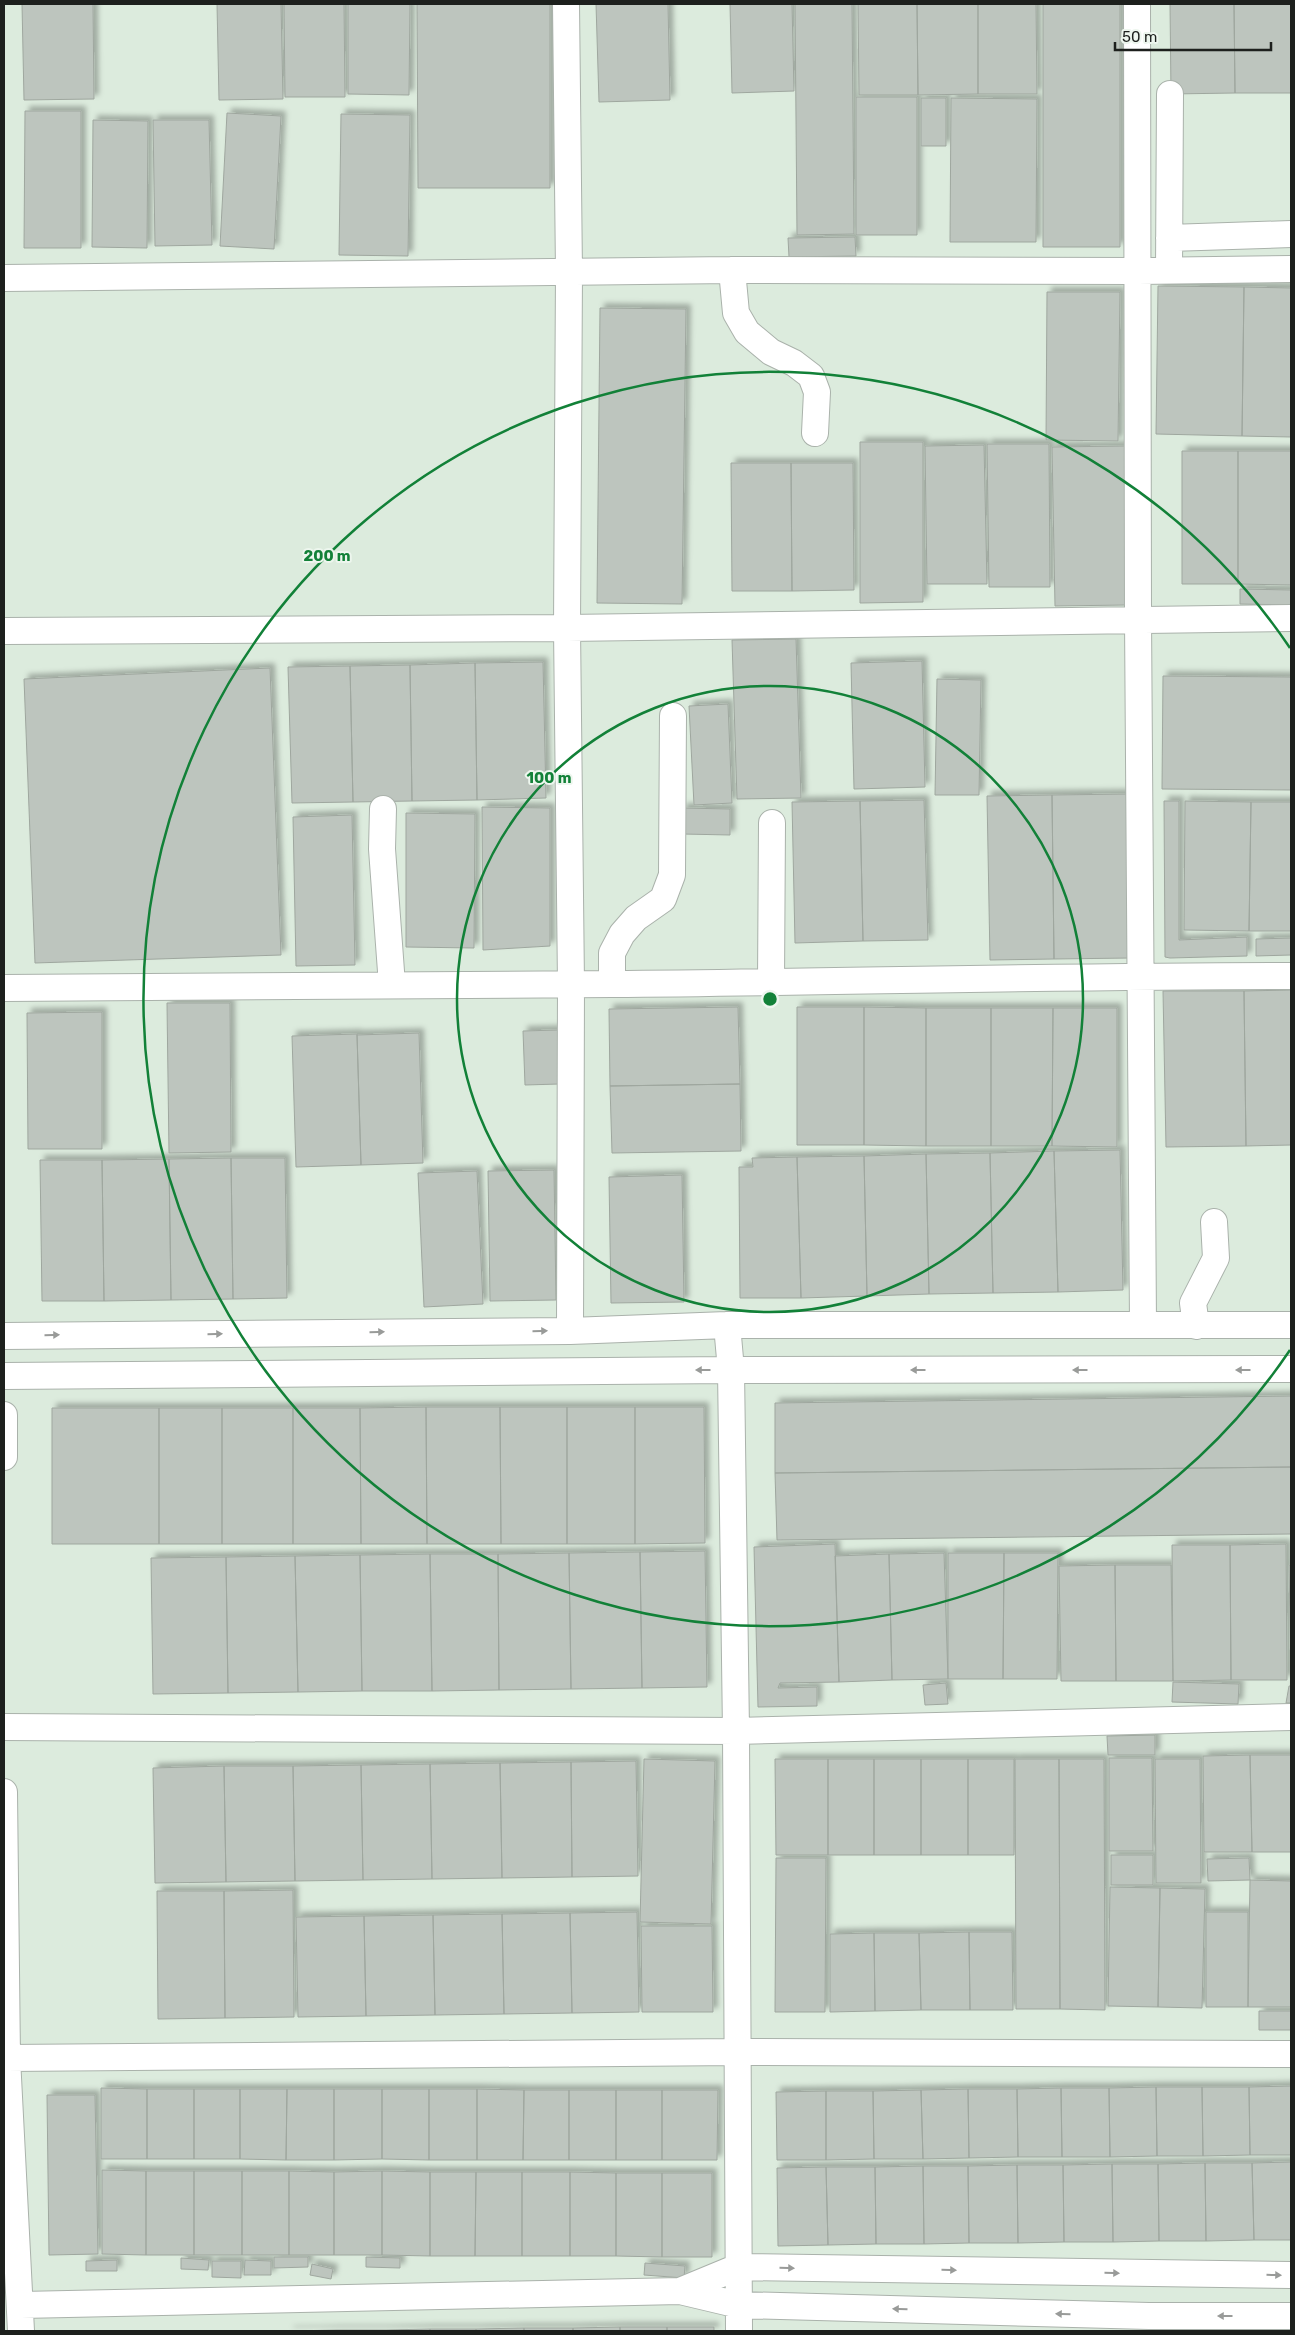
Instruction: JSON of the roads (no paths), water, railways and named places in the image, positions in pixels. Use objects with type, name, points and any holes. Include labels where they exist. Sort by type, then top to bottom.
[{"type":"street","points":[[566,4],[569,272],[567,628],[571,984],[570,1331]]},
{"type":"street","points":[[1137,4],[1138,618],[1144,1324]]},
{"type":"street","points":[[1169,270],[1170,94]]},
{"type":"street","points":[[1169,238],[1291,234]]},
{"type":"street","points":[[4,278],[732,270],[1138,271],[1291,269]]},
{"type":"street","points":[[732,270],[736,313],[747,332],[771,352],[794,363],[811,376],[817,392],[815,433]]},
{"type":"street","points":[[4,631],[567,628],[1138,618],[1291,618]]},
{"type":"street","points":[[612,984],[612,953],[622,934],[636,918],[663,900],[672,875],[673,716]]},
{"type":"street","points":[[383,810],[382,849],[392,984]]},
{"type":"street","points":[[771,982],[772,823]]},
{"type":"street","points":[[4,988],[612,984],[1142,976],[1291,976]]},
{"type":"street","points":[[1196,1326],[1193,1303],[1216,1258],[1214,1222]]},
{"type":"street","points":[[727,1325],[731,1370],[736,1731],[739,2331]]},
{"type":"street","points":[[4,1336],[570,1331],[727,1325],[1291,1325]]},
{"type":"street","points":[[4,1376],[731,1370],[1291,1370]]},
{"type":"street","points":[[4,1415],[4,1457]]},
{"type":"street","points":[[4,1728],[736,1731],[1291,1717]]},
{"type":"street","points":[[4,1792],[7,2058],[21,2331]]},
{"type":"street","points":[[7,2058],[737,2052],[1291,2054]]},
{"type":"street","points":[[680,2291],[738,2267],[1291,2275]]},
{"type":"street","points":[[20,2305],[680,2291],[739,2305],[1149,2316],[1291,2316]]}]
